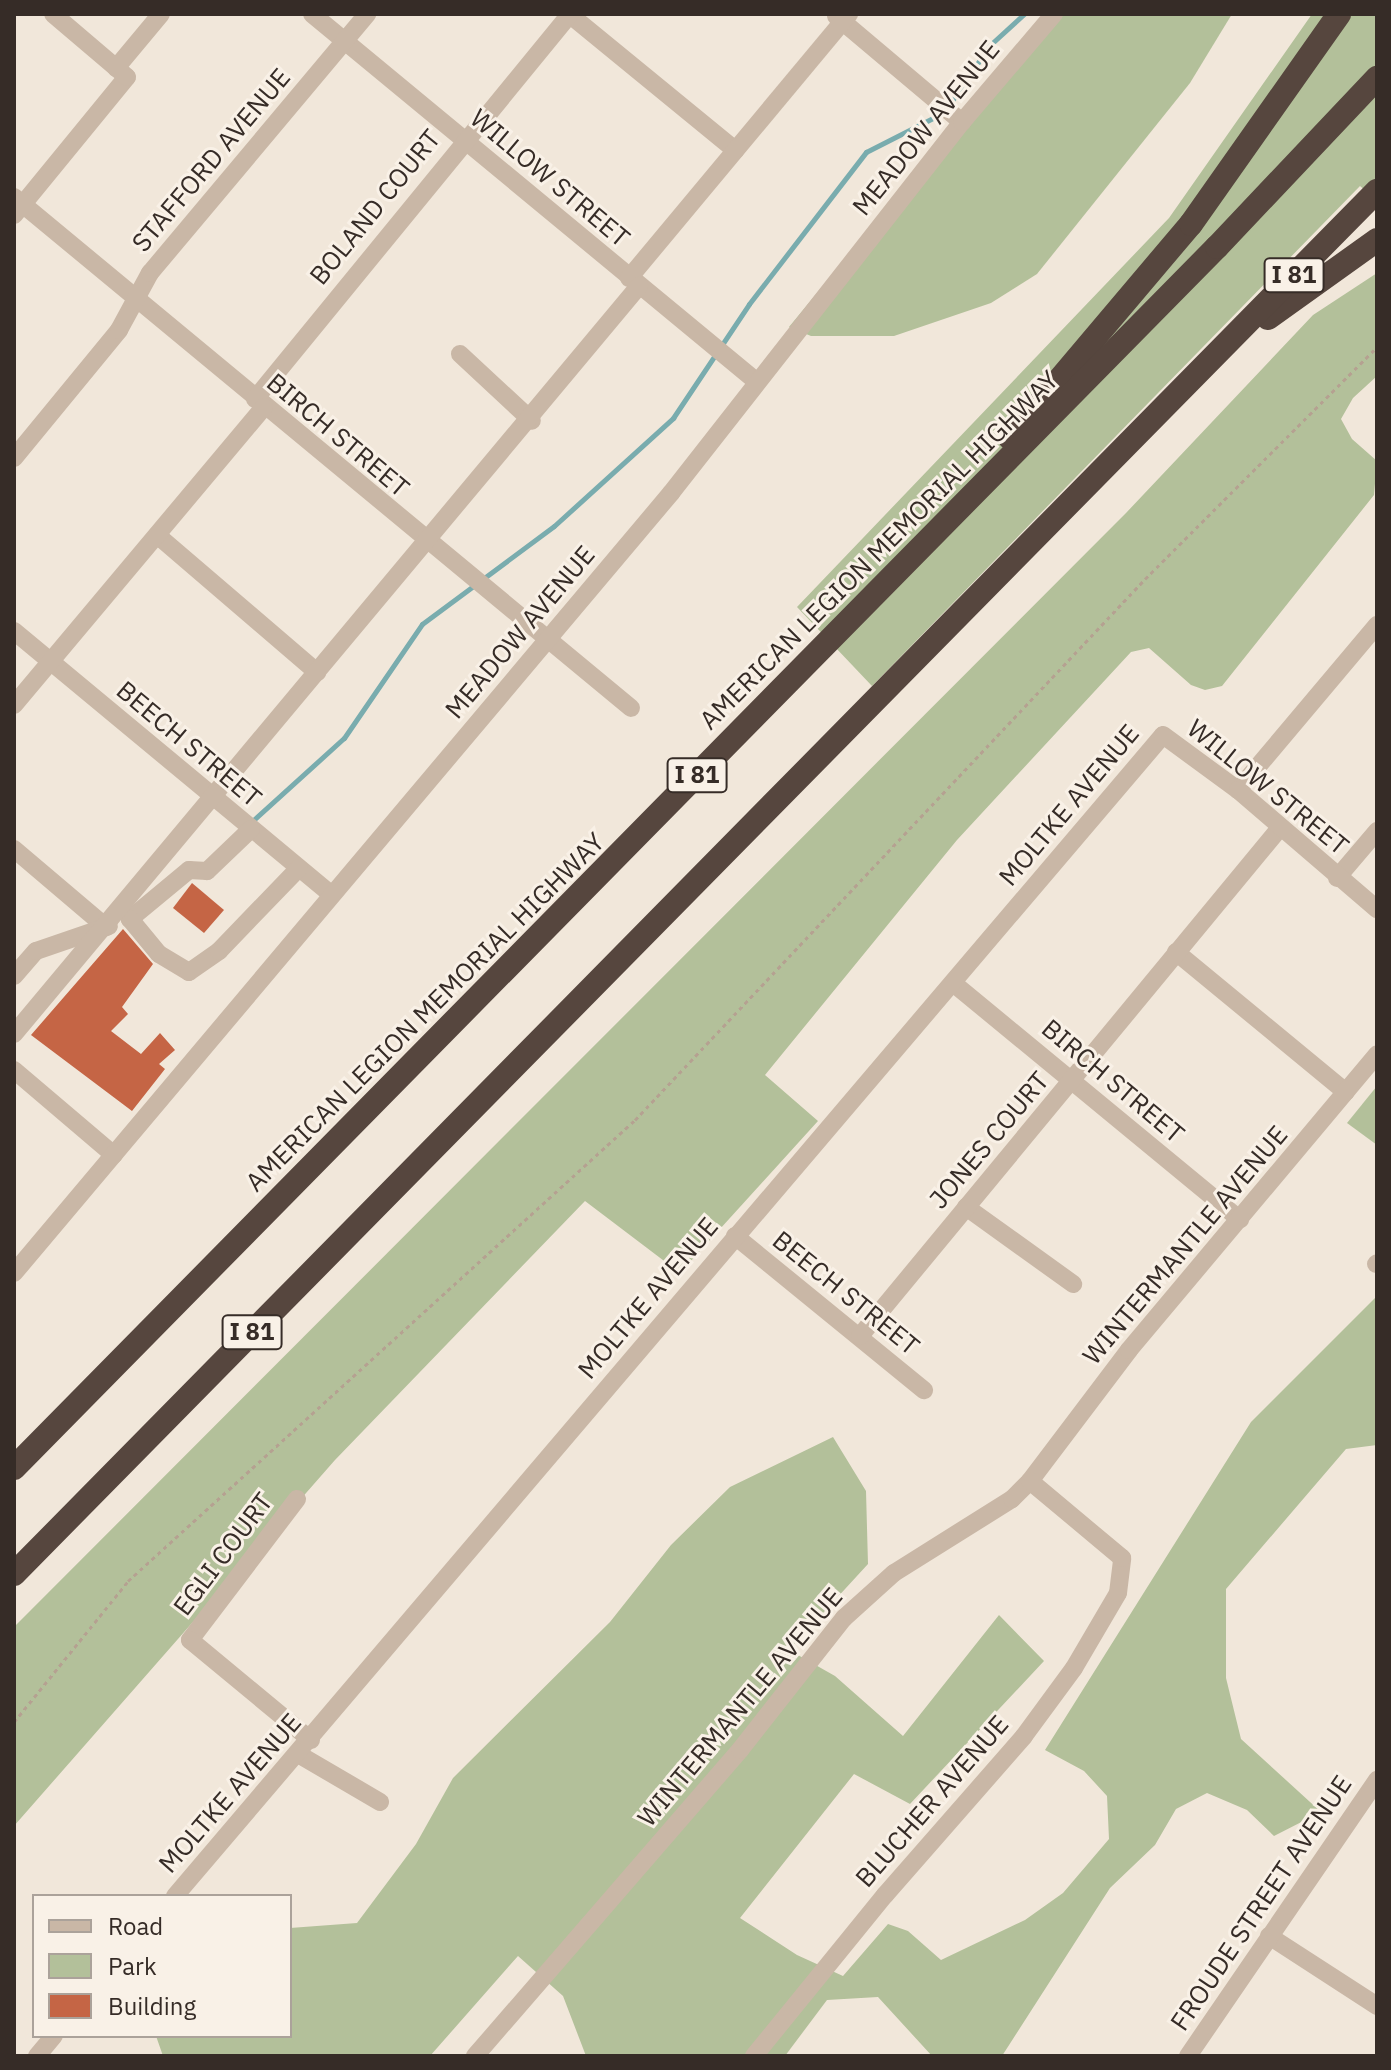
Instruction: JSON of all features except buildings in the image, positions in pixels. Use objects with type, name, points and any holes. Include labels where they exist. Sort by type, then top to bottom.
[{"type":"highway","points":[[939,530],[1080,352],[1191,224],[1339,14]]},
{"type":"highway","name":"AMERICAN LEGION MEMORIAL HIGHWAY","points":[[14,1468],[939,530],[1377,78]]},
{"type":"highway","name":"I 81","points":[[14,1574],[1377,191]]},
{"type":"highway","points":[[1211,359],[1377,240]]},
{"type":"street","points":[[53,14],[121,72]]},
{"type":"street","points":[[17,206],[121,72],[161,14]]},
{"type":"street","name":"WILLOW STREET","points":[[312,14],[756,381]]},
{"type":"street","name":"STAFFORD AVENUE","points":[[14,458],[138,301],[150,273],[367,14]]},
{"type":"street","points":[[569,14],[735,150]]},
{"type":"street","name":"BOLAND COURT","points":[[14,705],[157,535],[463,139],[569,14]]},
{"type":"street","name":"MEADOW AVENUE","points":[[14,1273],[671,493],[962,122],[1054,14]]},
{"type":"street","points":[[14,1034],[215,800],[317,672],[532,421],[735,150],[842,16],[962,122]]},
{"type":"street","name":"BIRCH STREET","points":[[17,206],[138,301],[546,643],[631,708]]},
{"type":"street","points":[[460,354],[532,421]]},
{"type":"street","points":[[157,535],[317,672]]},
{"type":"street","points":[[1238,790],[1377,625]]},
{"type":"street","name":"BEECH STREET","points":[[14,631],[332,895]]},
{"type":"street","name":"WILLOW STREET","points":[[1163,735],[1238,790],[1279,829],[1377,909]]},
{"type":"street","name":"MOLTKE AVENUE","points":[[177,1894],[1163,735]]},
{"type":"street","points":[[14,976],[36,951],[130,919],[189,870],[207,871],[251,829]]},
{"type":"street","name":"JONES COURT","points":[[860,1336],[1279,829]]},
{"type":"street","points":[[1337,878],[1377,831]]},
{"type":"street","points":[[14,849],[106,927]]},
{"type":"street","points":[[130,919],[159,954],[189,972],[219,951],[299,868]]},
{"type":"street","points":[[1176,952],[1346,1092]]},
{"type":"street","name":"BIRCH STREET","points":[[953,983],[1240,1220]]},
{"type":"street","name":"WINTERMANTLE AVENUE","points":[[475,2056],[740,1750],[844,1618],[894,1573],[1012,1499],[1030,1481],[1129,1350],[1377,1054]]},
{"type":"street","points":[[14,1070],[114,1155]]},
{"type":"street","points":[[966,1207],[1073,1284]]},
{"type":"street","name":"BEECH STREET","points":[[735,1236],[924,1390]]},
{"type":"street","name":"BLUCHER AVENUE","points":[[754,2056],[1032,1726],[1092,1639],[1118,1593],[1124,1566],[1112,1546],[1030,1481]]},
{"type":"street","name":"EGLI COURT","points":[[297,1499],[190,1640],[304,1747]]},
{"type":"street","points":[[304,1747],[380,1802]]},
{"type":"street","name":"FROUDE STREET AVENUE","points":[[1194,2054],[1269,1936],[1377,1780]]},
{"type":"street","points":[[1269,1936],[1377,2006]]},
{"type":"street","points":[[37,2056],[52,2038]]},
{"type":"path","points":[[14,1722],[128,1581],[635,1120],[1145,579],[1377,347]]},
{"type":"green space","points":[[1047,14],[1232,14],[1190,83],[1037,274],[991,303],[894,336],[811,336],[789,327]]},
{"type":"green space","points":[[1312,14],[1377,14],[1377,201],[1360,186],[872,686],[797,607],[1169,218]]},
{"type":"green space","points":[[1377,273],[1377,376],[1353,398],[1341,419],[1352,439],[1377,461],[1374,495],[1222,686],[1205,690],[1191,685],[1149,648],[1131,652],[957,840],[765,1075],[818,1121],[680,1273],[585,1201],[335,1460],[14,1826],[14,1627],[1126,513],[1313,315]]},
{"type":"green space","points":[[1377,1086],[1377,1145],[1347,1123]]},
{"type":"green space","points":[[1377,1296],[1377,1445],[1346,1449],[1226,1589],[1226,1678],[1241,1739],[1321,1812],[1274,1836],[1247,1810],[1207,1793],[1176,1809],[1155,1845],[1110,1888],[1002,2056],[932,2056],[878,1997],[827,2000],[785,2056],[586,2056],[563,1996],[518,1956],[430,2056],[163,2056],[157,2038],[292,2038],[292,1928],[357,1923],[416,1844],[453,1778],[610,1622],[671,1545],[730,1487],[833,1437],[866,1491],[868,1564],[789,1650],[835,1676],[903,1736],[999,1615],[1044,1661],[910,1804],[854,1774],[740,1918],[797,1955],[843,1976],[888,1924],[908,1931],[941,1960],[1025,1920],[1063,1893],[1109,1839],[1107,1796],[1084,1771],[1045,1750],[1251,1422]]},
{"type":"waterway","points":[[949,105],[990,45],[1024,14]]},
{"type":"waterway","points":[[249,824],[344,738],[422,624],[554,526],[673,418],[749,304],[866,152],[943,113]]}]
